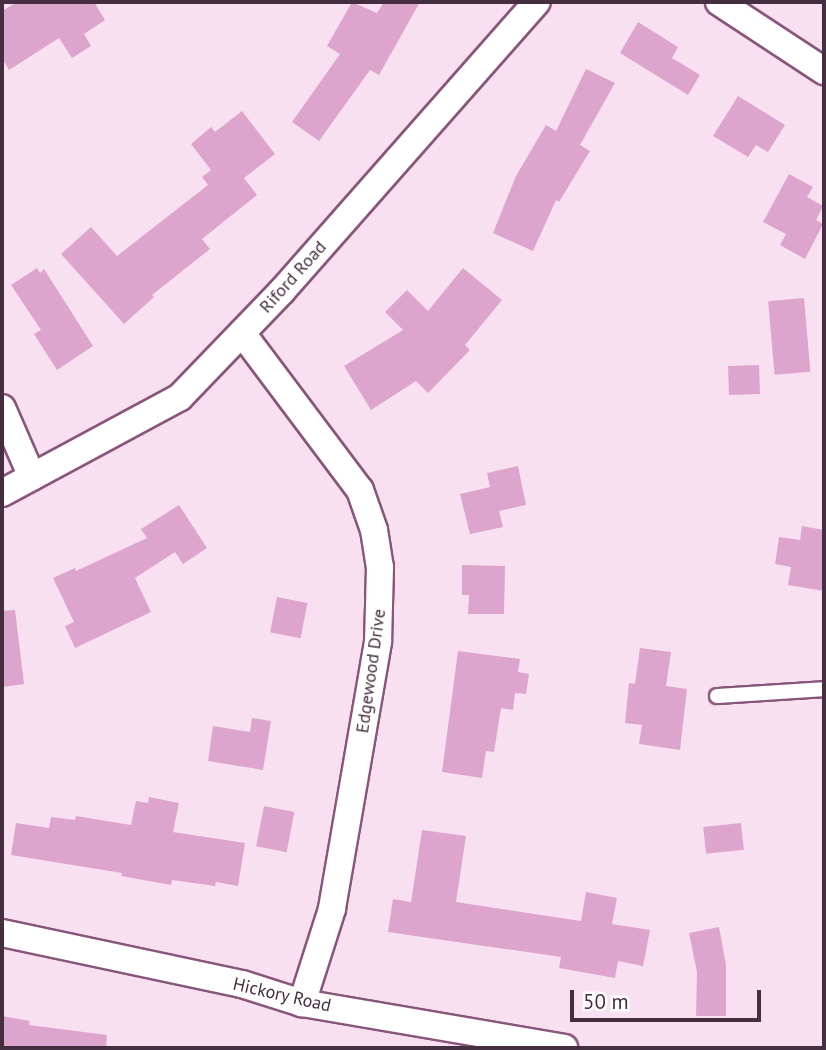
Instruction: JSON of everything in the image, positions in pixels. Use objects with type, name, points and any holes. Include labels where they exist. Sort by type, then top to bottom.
[{"type":"street","name":"Riford Road","points":[[2,493],[180,397],[242,333],[537,2]]},
{"type":"street","points":[[719,2],[824,71]]},
{"type":"street","name":"Edgewood Drive","points":[[242,333],[360,489],[374,530],[380,567],[378,642],[332,909],[302,1003]]},
{"type":"street","points":[[2,408],[32,477]]},
{"type":"street","name":"Hickory Road","points":[[2,933],[96,950],[242,984],[302,1003],[564,1048]]},
{"type":"lane","points":[[717,696],[824,689]]},
{"type":"building","points":[[17,2],[94,2],[105,20],[84,34],[91,46],[72,58],[59,38],[9,70],[2,58],[2,11]]},
{"type":"building","points":[[352,2],[377,13],[384,2],[420,2],[379,75],[370,70],[319,141],[292,122],[340,54],[327,46]]},
{"type":"building","points":[[638,22],[678,47],[672,58],[700,75],[688,95],[620,53]]},
{"type":"building","points":[[586,69],[615,83],[580,145],[590,151],[559,202],[556,200],[533,251],[493,233],[516,176],[546,125],[556,131]]},
{"type":"building","points":[[738,96],[785,125],[768,152],[756,145],[748,157],[713,136]]},
{"type":"building","points":[[242,111],[275,154],[244,178],[257,195],[202,239],[210,249],[152,295],[154,297],[124,324],[61,254],[91,227],[117,256],[208,185],[202,177],[211,170],[191,144],[211,127],[215,132]]},
{"type":"building","points":[[789,174],[813,187],[807,197],[823,206],[816,220],[823,224],[805,259],[780,245],[786,234],[763,222]]},
{"type":"building","points":[[37,268],[40,273],[44,269],[93,346],[57,370],[34,334],[41,330],[11,285]]},
{"type":"building","points":[[463,268],[502,300],[465,345],[470,350],[428,393],[416,381],[371,410],[344,366],[403,330],[385,312],[407,290],[428,311]]},
{"type":"building","points":[[804,298],[810,372],[775,375],[768,301]]},
{"type":"building","points":[[759,365],[760,394],[729,395],[728,366]]},
{"type":"building","points":[[518,466],[526,505],[499,511],[503,527],[470,534],[460,494],[490,487],[487,473]]},
{"type":"building","points":[[179,505],[207,548],[183,564],[175,552],[135,578],[151,612],[75,648],[65,626],[74,622],[53,578],[75,568],[76,571],[147,538],[141,529]]},
{"type":"building","points":[[802,526],[824,530],[824,591],[788,585],[791,567],[775,564],[779,537],[800,540]]},
{"type":"building","points":[[462,565],[505,566],[504,614],[468,614],[469,595],[462,595]]},
{"type":"building","points":[[277,597],[307,603],[301,638],[270,632]]},
{"type":"building","points":[[15,610],[24,684],[2,687],[2,611]]},
{"type":"building","points":[[640,648],[671,652],[666,686],[687,689],[680,750],[639,744],[642,725],[625,723],[629,683],[635,684]]},
{"type":"building","points":[[458,651],[520,659],[518,672],[529,674],[526,694],[515,693],[513,710],[501,708],[494,752],[486,751],[482,778],[442,772]]},
{"type":"building","points":[[252,718],[271,721],[263,770],[208,761],[213,726],[250,732]]},
{"type":"building","points":[[149,797],[179,803],[173,832],[245,843],[238,886],[172,880],[171,885],[121,876],[122,873],[11,855],[16,823],[49,828],[51,817],[75,820],[76,816],[131,825],[136,801],[148,803]]},
{"type":"building","points":[[264,806],[294,812],[287,852],[256,846]]},
{"type":"building","points":[[741,823],[744,850],[706,854],[703,827]]},
{"type":"building","points":[[422,830],[466,836],[456,902],[581,921],[586,892],[617,898],[612,924],[650,930],[643,966],[618,961],[615,978],[559,968],[561,957],[388,932],[393,899],[411,902]]},
{"type":"building","points":[[719,927],[726,965],[726,1016],[696,1016],[697,972],[689,933]]},
{"type":"building","points":[[2,1016],[30,1021],[29,1025],[107,1035],[106,1048],[2,1048]]}]
